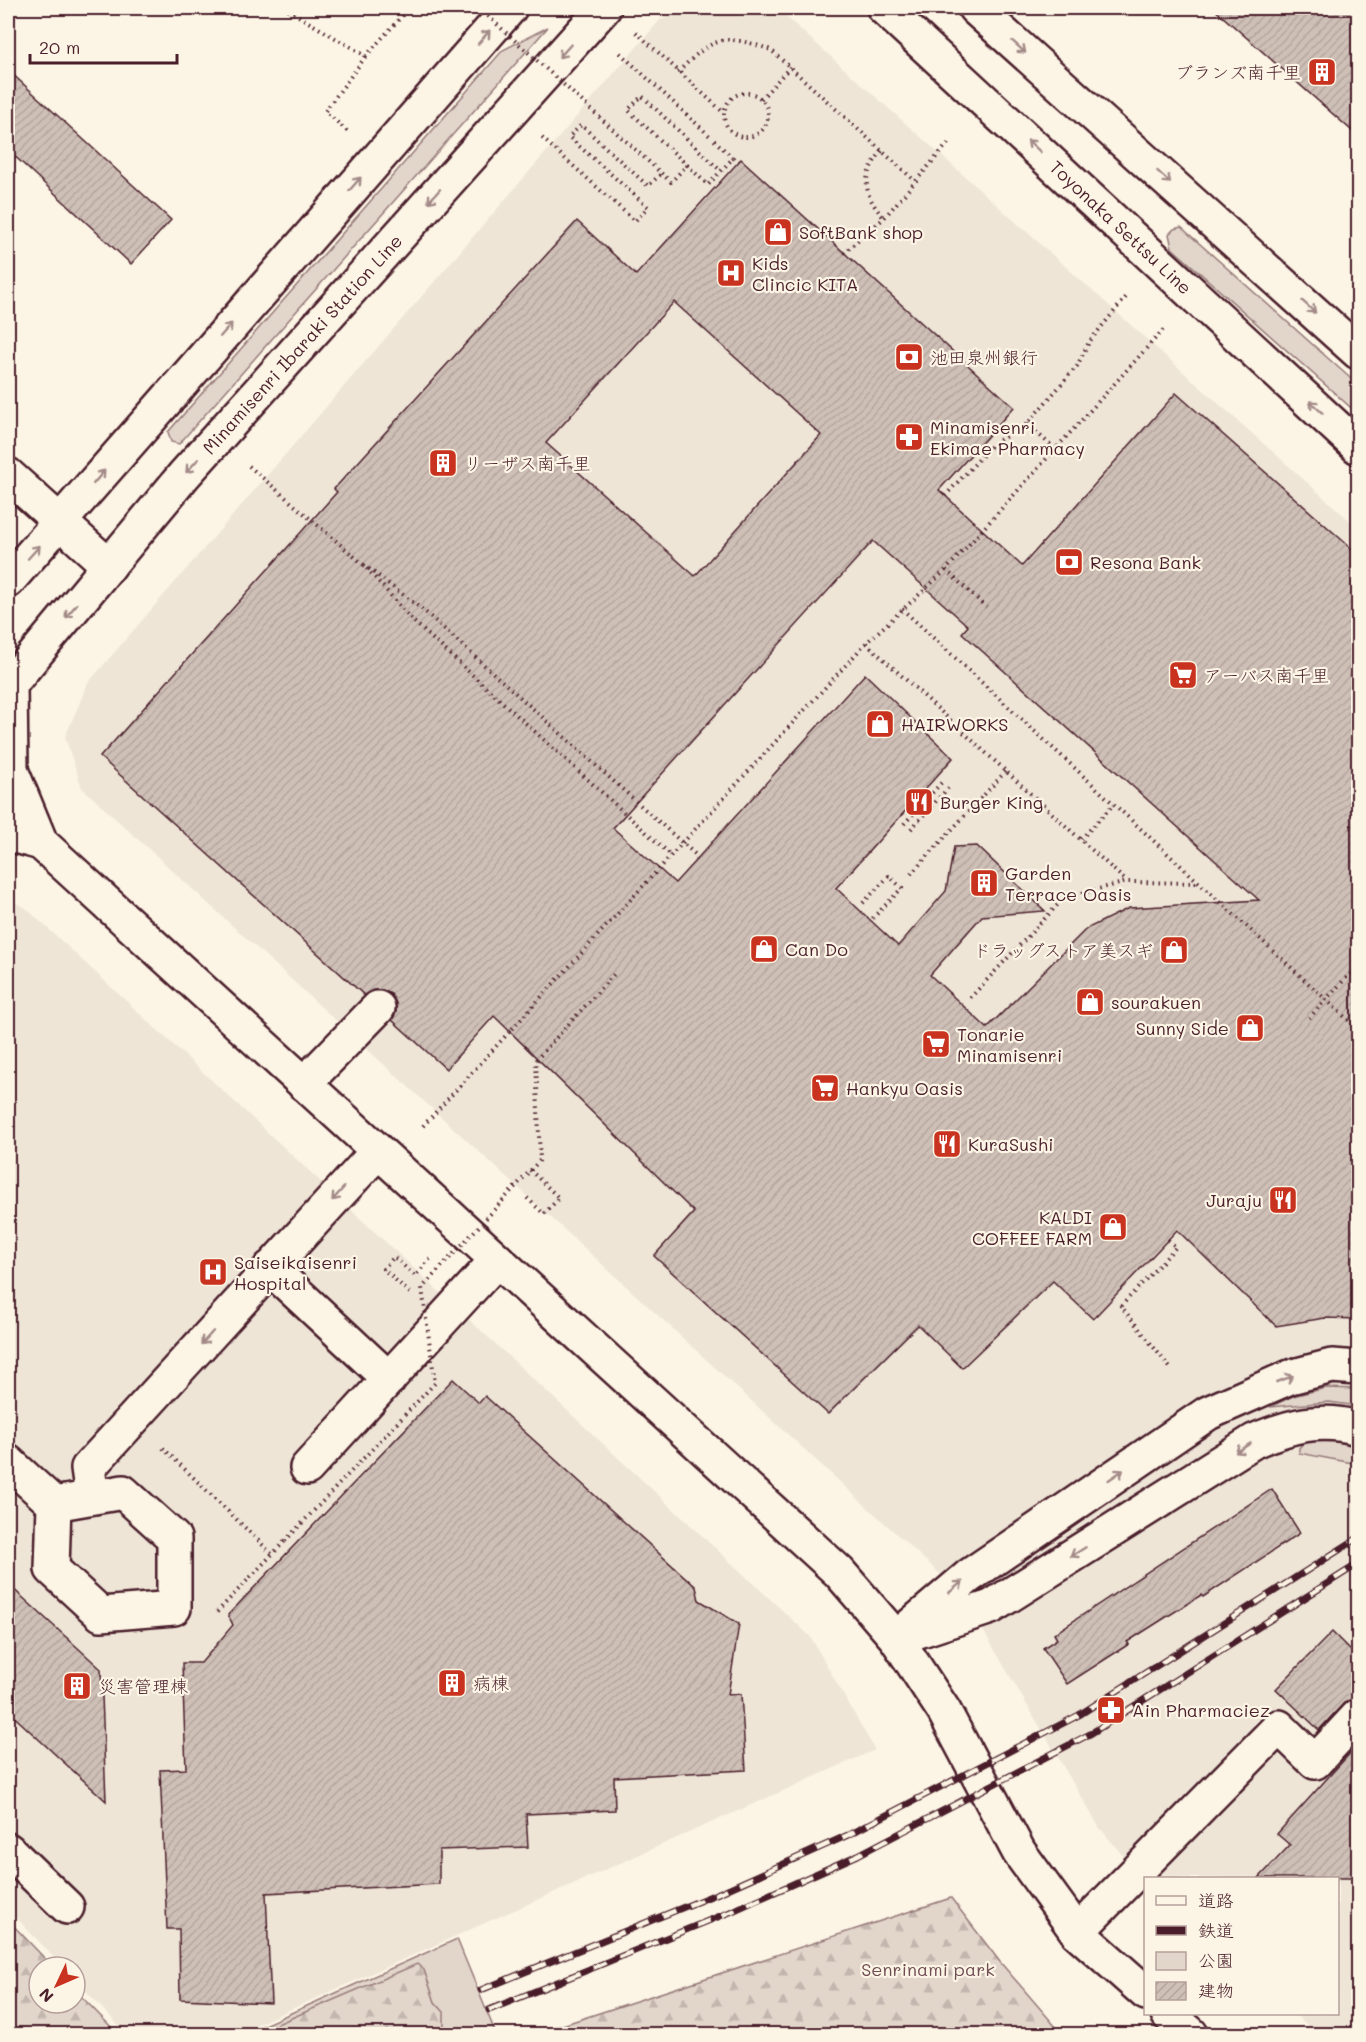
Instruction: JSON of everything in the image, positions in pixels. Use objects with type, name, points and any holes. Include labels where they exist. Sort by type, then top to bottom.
[{"type":"street","points":[[8,581],[510,8]]},
{"type":"street","name":"Toyonaka Settsu Line","points":[[884,8],[1359,447]]},
{"type":"street","points":[[975,8],[1359,352]]},
{"type":"street","name":"Minamisenri Ibaraki Station Line","points":[[9,685],[184,475],[616,17]]},
{"type":"street","points":[[8,475],[109,566]]},
{"type":"street","points":[[9,685],[11,770],[41,843],[839,1572],[896,1638],[944,1711],[1019,1852],[1077,1932],[1144,1991]]},
{"type":"street","points":[[8,834],[41,843]]},
{"type":"street","points":[[8,842],[41,843]]},
{"type":"street","points":[[304,1084],[378,1008]]},
{"type":"street","points":[[92,1497],[88,1468],[378,1151]]},
{"type":"street","points":[[307,1468],[497,1260]]},
{"type":"street","points":[[270,1268],[389,1379]]},
{"type":"street","points":[[896,1638],[969,1576],[1208,1413],[1290,1377],[1332,1366],[1359,1368]]},
{"type":"street","points":[[896,1638],[991,1607],[1254,1441],[1289,1426],[1307,1423],[1328,1422],[1359,1428]]},
{"type":"street","points":[[8,1462],[54,1504],[52,1569],[101,1614],[174,1608],[174,1538],[123,1492],[54,1504]]},
{"type":"street","points":[[1077,1932],[1279,1727],[1315,1762],[1359,1716]]},
{"type":"street","points":[[8,1850],[67,1907]]},
{"type":"street","points":[[1170,2015],[1191,2034]]},
{"type":"path","points":[[352,135],[325,111],[366,56],[409,8]]},
{"type":"path","points":[[479,8],[671,182],[687,165]]},
{"type":"path","points":[[288,10],[366,56]]},
{"type":"path","points":[[616,17],[723,112],[729,130],[745,138],[762,132],[769,115],[761,99],[746,93],[731,98],[723,112]]},
{"type":"path","points":[[678,72],[700,50],[720,40],[743,40],[771,50],[915,181]]},
{"type":"path","points":[[612,46],[733,158],[739,161]]},
{"type":"path","points":[[761,99],[790,67]]},
{"type":"path","points":[[721,171],[642,96],[628,110],[708,184],[721,171],[733,158]]},
{"type":"path","points":[[537,134],[635,222],[648,207],[569,137],[581,125],[648,186],[662,173]]},
{"type":"path","points":[[844,253],[884,218],[951,140]]},
{"type":"path","points":[[882,151],[869,166],[866,183],[871,203],[884,218]]},
{"type":"path","points":[[945,496],[993,444],[1026,424],[1077,366],[1089,342],[1127,296]]},
{"type":"path","points":[[423,1126],[866,643],[946,570],[1163,330]]},
{"type":"path","points":[[1026,424],[1056,450]]},
{"type":"path","points":[[245,462],[364,565],[423,610],[698,857]]},
{"type":"path","points":[[364,565],[414,622],[671,855]]},
{"type":"path","points":[[946,570],[986,607]]},
{"type":"path","points":[[902,609],[1328,998],[1359,1029]]},
{"type":"path","points":[[866,643],[1127,882]]},
{"type":"path","points":[[911,874],[1006,771]]},
{"type":"path","points":[[904,824],[942,782]]},
{"type":"path","points":[[911,829],[948,788]]},
{"type":"path","points":[[1081,839],[1114,804]]},
{"type":"path","points":[[863,903],[889,876],[902,888],[871,920]]},
{"type":"path","points":[[970,998],[1065,897],[1127,882],[1201,883]]},
{"type":"path","points":[[1309,1018],[1359,965]]},
{"type":"path","points":[[430,1259],[415,1276],[394,1257],[383,1269],[409,1293],[422,1288],[540,1160],[536,1060],[616,972]]},
{"type":"path","points":[[528,1198],[544,1214],[559,1198],[530,1170]]},
{"type":"path","points":[[1168,1240],[1176,1247],[1121,1306],[1172,1369]]},
{"type":"path","points":[[285,1541],[435,1383],[422,1288]]},
{"type":"path","points":[[112,1442],[140,1468],[161,1446],[272,1554]]},
{"type":"shaded area","points":[[694,8],[756,8],[783,14],[1358,528],[1358,2034],[1318,2034],[1295,2015],[1339,2015],[1339,1877],[1144,1877],[1144,1881],[1099,1827],[961,1593],[82,788],[65,737],[88,683],[660,20]]},
{"type":"shaded area","name":"Saiseikaisenri Hospital","points":[[8,899],[26,908],[810,1636],[875,1750],[235,2034],[127,2034],[87,1992],[87,1955],[52,1955],[8,1909]]},
{"type":"green space","points":[[548,27],[179,444],[171,442],[168,432],[503,50]]},
{"type":"green space","points":[[1181,227],[1358,385],[1358,414],[1172,248],[1169,234]]},
{"type":"green space","points":[[1326,1388],[1358,1389],[1358,1406],[1329,1402],[1270,1407],[1293,1396]]},
{"type":"green space","points":[[1322,1438],[1358,1447],[1358,1464],[1299,1453],[1299,1448],[1307,1439]]},
{"type":"green space","name":"Senrinami park","points":[[951,1898],[1000,1962],[1062,2034],[535,2034]]},
{"type":"green space","points":[[8,1920],[42,1955],[27,1955],[27,2015],[87,2015],[87,2002],[118,2034],[8,2034]]},
{"type":"green space","points":[[457,1939],[496,2034],[244,2034]]},
{"type":"green space","points":[[417,1964],[424,1970],[435,2002],[444,2012],[444,2034],[254,2034]]},
{"type":"building","name":"ブランズ南千里","points":[[1213,8],[1359,8],[1359,137]]},
{"type":"building","points":[[8,70],[171,220],[131,264],[8,150]]},
{"type":"building","points":[[741,159],[1014,407],[939,490],[1022,566],[1176,393],[1359,555],[1359,1319],[1325,1318],[1276,1326],[1177,1230],[1093,1319],[1053,1281],[962,1368],[918,1325],[828,1414],[654,1256],[694,1212],[494,1016],[446,1069],[392,1020],[396,1012],[396,1003],[391,994],[383,990],[373,990],[364,995],[100,757],[337,492],[334,489],[577,221],[636,275]],"holes":[[[674,302],[821,435],[695,576],[546,443]],[[873,541],[968,626],[962,633],[1259,900],[1129,908],[1086,929],[987,1028],[930,975],[982,916],[1045,911],[977,846],[954,847],[946,891],[898,946],[836,888],[953,758],[865,674],[675,883],[613,828]]]},
{"type":"building","name":"病棟","points":[[453,1379],[479,1403],[485,1396],[696,1587],[699,1600],[739,1624],[728,1695],[741,1694],[746,1770],[614,1777],[615,1810],[526,1814],[528,1847],[439,1850],[439,1884],[266,1893],[271,2003],[180,1999],[179,1929],[167,1929],[160,1770],[186,1769],[182,1663],[201,1663],[233,1625],[228,1615]]},
{"type":"building","points":[[1272,1489],[1300,1533],[1203,1597],[1201,1595],[1127,1642],[1129,1644],[1067,1684],[1043,1648],[1057,1639],[1054,1634]]},
{"type":"building","name":"災害管理棟","points":[[8,1584],[101,1669],[106,1801],[8,1711]]},
{"type":"building","points":[[1332,1632],[1359,1659],[1359,1698],[1344,1703],[1319,1730],[1276,1689]]},
{"type":"building","points":[[1359,1743],[1359,1878],[1260,1877],[1290,1845],[1277,1834]]},
{"type":"railway","points":[[481,1990],[721,1892],[848,1835],[1079,1715],[1358,1538]]},
{"type":"railway","points":[[489,2010],[730,1912],[858,1855],[1090,1734],[1358,1564]]},
{"type":"place","name":"ブランズ南千里","points":[[1322,72]]},
{"type":"place","name":"SoftBank shop","points":[[778,232]]},
{"type":"place","name":"Kids Clincic KITA","points":[[731,273]]},
{"type":"place","name":"池田泉州銀行","points":[[909,357]]},
{"type":"place","name":"Minamisenri Ekimae Pharmacy","points":[[909,437]]},
{"type":"place","name":"リーザス南千里","points":[[443,463]]},
{"type":"place","name":"Resona Bank","points":[[1069,562]]},
{"type":"place","name":"アーバス南千里","points":[[1183,675]]},
{"type":"place","name":"HAIRWORKS","points":[[880,724]]},
{"type":"place","name":"Burger King","points":[[919,802]]},
{"type":"place","name":"Garden Terrace Oasis","points":[[984,883]]},
{"type":"place","name":"Can Do","points":[[764,949]]},
{"type":"place","name":"ドラッグストア美スギ","points":[[1174,950]]},
{"type":"place","name":"sourakuen","points":[[1090,1002]]},
{"type":"place","name":"Sunny Side","points":[[1250,1028]]},
{"type":"place","name":"Tonarie Minamisenri","points":[[936,1044]]},
{"type":"place","name":"Hankyu Oasis","points":[[825,1088]]},
{"type":"place","name":"KuraSushi","points":[[947,1144]]},
{"type":"place","name":"Juraju","points":[[1283,1200]]},
{"type":"place","name":"KALDI COFFEE FARM","points":[[1113,1227]]},
{"type":"place","name":"Saiseikaisenri Hospital","points":[[213,1272]]},
{"type":"place","name":"病棟","points":[[452,1683]]},
{"type":"place","name":"災害管理棟","points":[[77,1686]]},
{"type":"place","name":"Ain Pharmaciez","points":[[1111,1710]]}]
